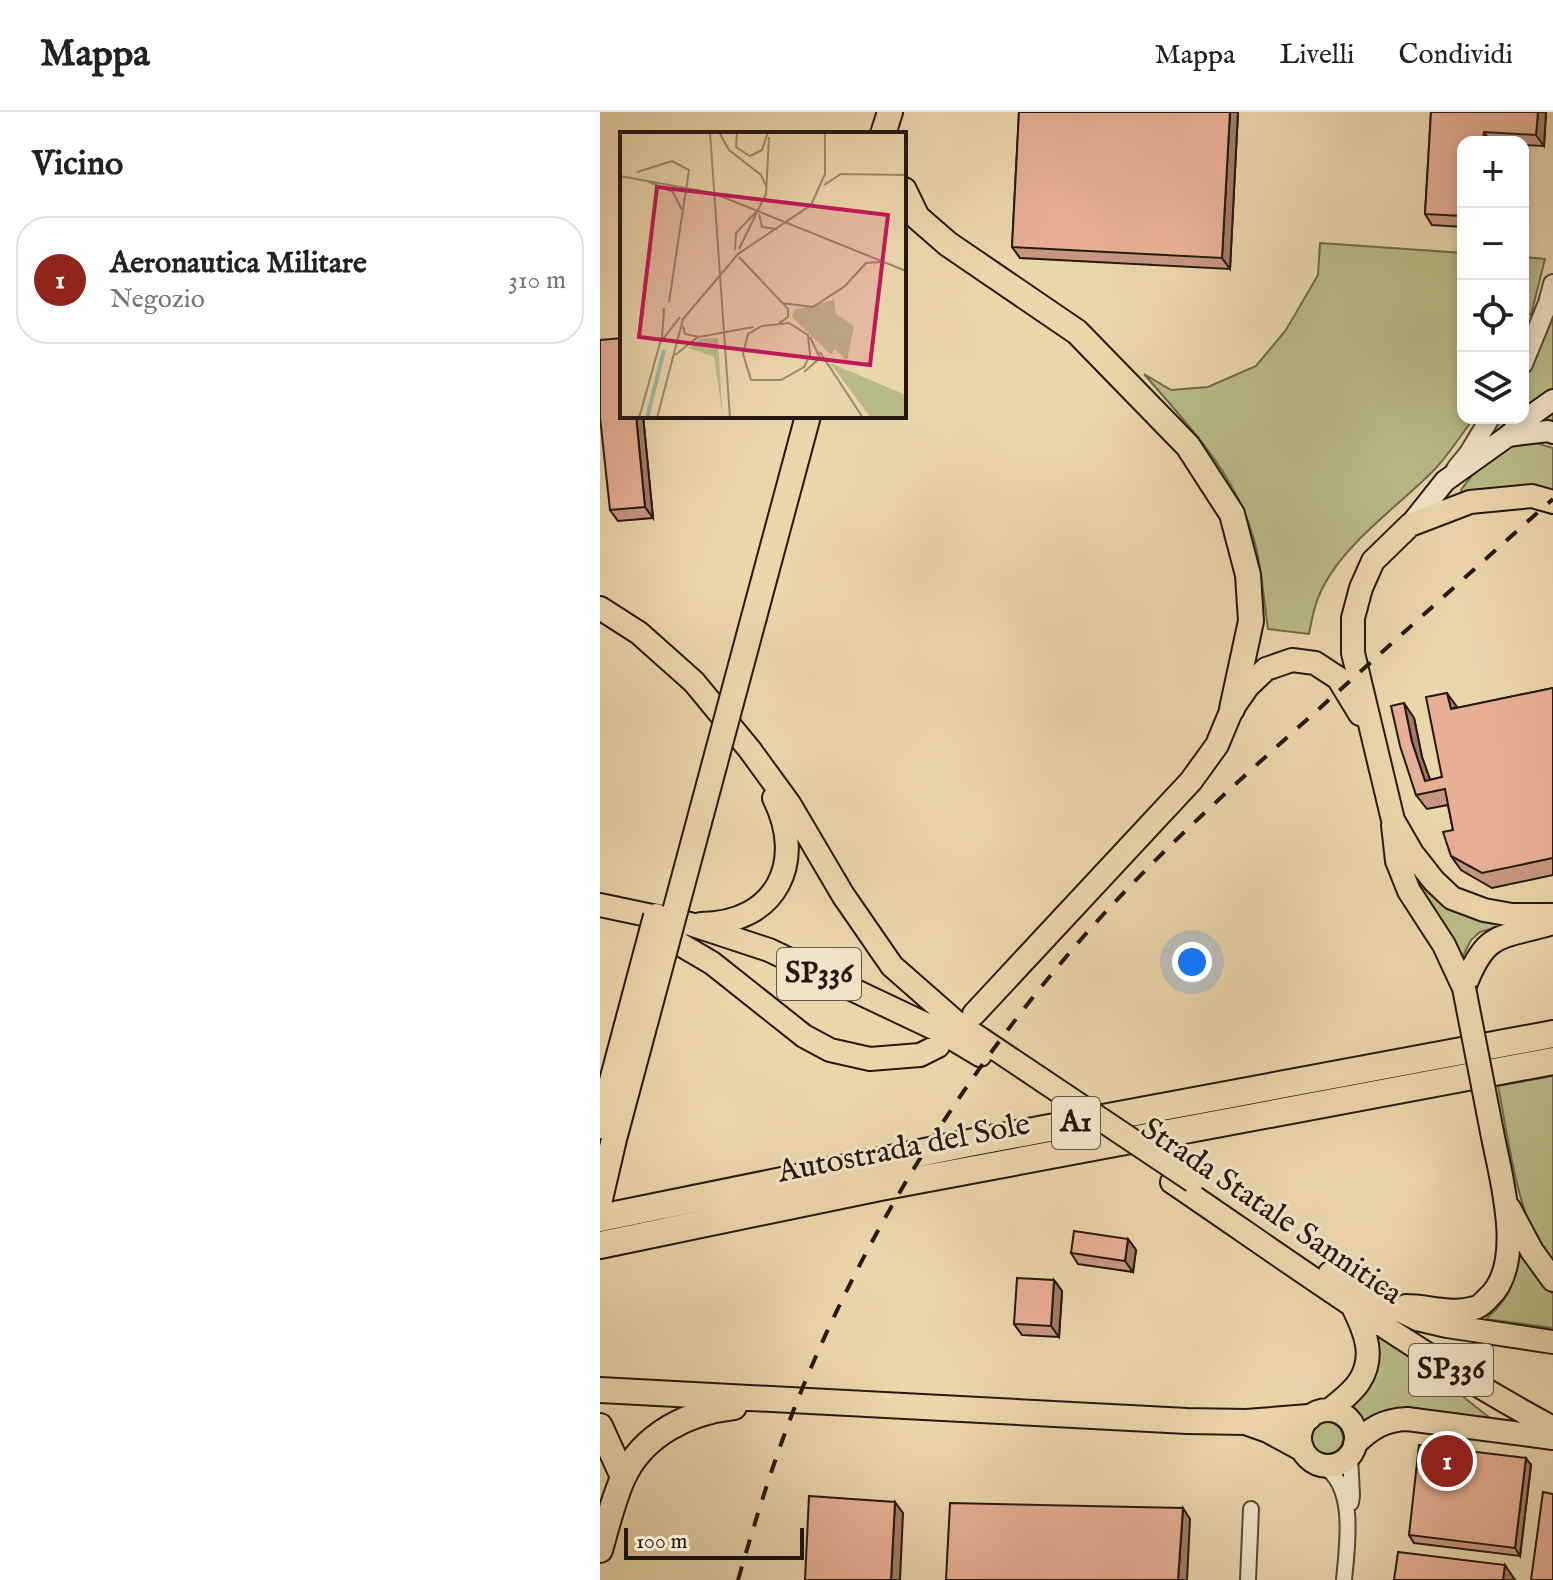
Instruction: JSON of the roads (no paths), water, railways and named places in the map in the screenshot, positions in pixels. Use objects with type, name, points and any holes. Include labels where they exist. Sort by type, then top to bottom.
[{"type":"highway","points":[[868,132],[873,112]]},
{"type":"highway","points":[[884,132],[890,112]]},
{"type":"highway","points":[[906,194],[917,217],[948,244],[1077,332],[1188,446],[1232,514],[1248,575],[1251,621],[1232,709]]},
{"type":"highway","points":[[600,1199],[748,615],[793,418]]},
{"type":"highway","points":[[600,1126],[651,935],[807,418]]},
{"type":"highway","name":"Autostrada del Sole","points":[[600,1218],[969,1143],[1553,1034]]},
{"type":"highway","name":"Autostrada del Sole","points":[[600,1245],[958,1172],[1553,1061]]},
{"type":"highway","points":[[600,1390],[1187,1421],[1246,1422],[1320,1413]]},
{"type":"highway","points":[[600,1550],[623,1477],[658,1434],[692,1415],[780,1401]]},
{"type":"highway","points":[[1246,1422],[1301,1448]]},
{"type":"highway","points":[[600,1426],[623,1477]]},
{"type":"main road","points":[[1553,400],[1445,481],[1410,525],[1373,561],[1353,618],[1353,653],[1376,753],[1393,820],[1412,853],[1452,898],[1484,910],[1512,915],[1553,915]]},
{"type":"main road","points":[[1508,436],[1553,433]]},
{"type":"main road","points":[[1410,525],[1470,502],[1532,496],[1553,502]]},
{"type":"main road","points":[[600,608],[639,633],[694,682],[750,750],[790,805],[843,895],[892,966],[957,1023],[1033,1081]]},
{"type":"main road","points":[[974,1014],[1191,781],[1217,745],[1232,709],[1248,686],[1266,669],[1292,660],[1315,663],[1338,678],[1357,706],[1376,753]]},
{"type":"main road","name":"SP336","points":[[690,924],[712,924],[750,914],[773,894],[786,862],[788,846],[782,815],[750,750]]},
{"type":"main road","name":"Strada Statale Sannitica","points":[[1393,820],[1397,861],[1409,891],[1444,945],[1464,988],[1506,1203],[1508,1243],[1505,1271],[1496,1291],[1477,1308],[1462,1311],[1393,1306]]},
{"type":"main road","name":"Strada Statale Sannitica","points":[[600,905],[690,924],[769,950],[940,1031],[1033,1081],[1183,1182],[1352,1287],[1405,1314],[1433,1324],[1553,1342]]},
{"type":"main road","points":[[600,917],[666,936],[712,963],[804,1036],[830,1050],[870,1059],[920,1055],[938,1046]]},
{"type":"main road","points":[[1464,988],[1474,962],[1485,946],[1499,937],[1553,923]]},
{"type":"main road","name":"Strada Statale Sannitica","points":[[1183,1182],[1353,1306],[1426,1355],[1553,1428]]},
{"type":"main road","name":"Strada Statale Sannitica","points":[[1506,1203],[1532,1251],[1553,1280]]},
{"type":"main road","points":[[1353,1306],[1366,1333],[1366,1367],[1359,1382],[1300,1431],[1301,1448],[1314,1463],[1323,1466],[1338,1464],[1366,1433],[1395,1420],[1553,1438]]},
{"type":"main road","points":[[1320,1413],[1338,1411],[1351,1421],[1356,1436],[1353,1450]]},
{"type":"street","points":[[1528,352],[1553,284]]},
{"type":"street","points":[[1445,481],[1469,453],[1486,424]]},
{"type":"street","points":[[1344,1580],[1353,1450]]},
{"type":"street","points":[[1323,1466],[1338,1479],[1344,1494],[1347,1527]]},
{"type":"street","points":[[1248,1580],[1251,1509]]},
{"type":"railway","points":[[738,1580],[787,1427],[834,1316],[896,1198],[968,1085],[1007,1031],[1091,928],[1170,845],[1553,499]]},
{"type":"place","name":"Aeronautica Militare","points":[[1447,1461]]}]
